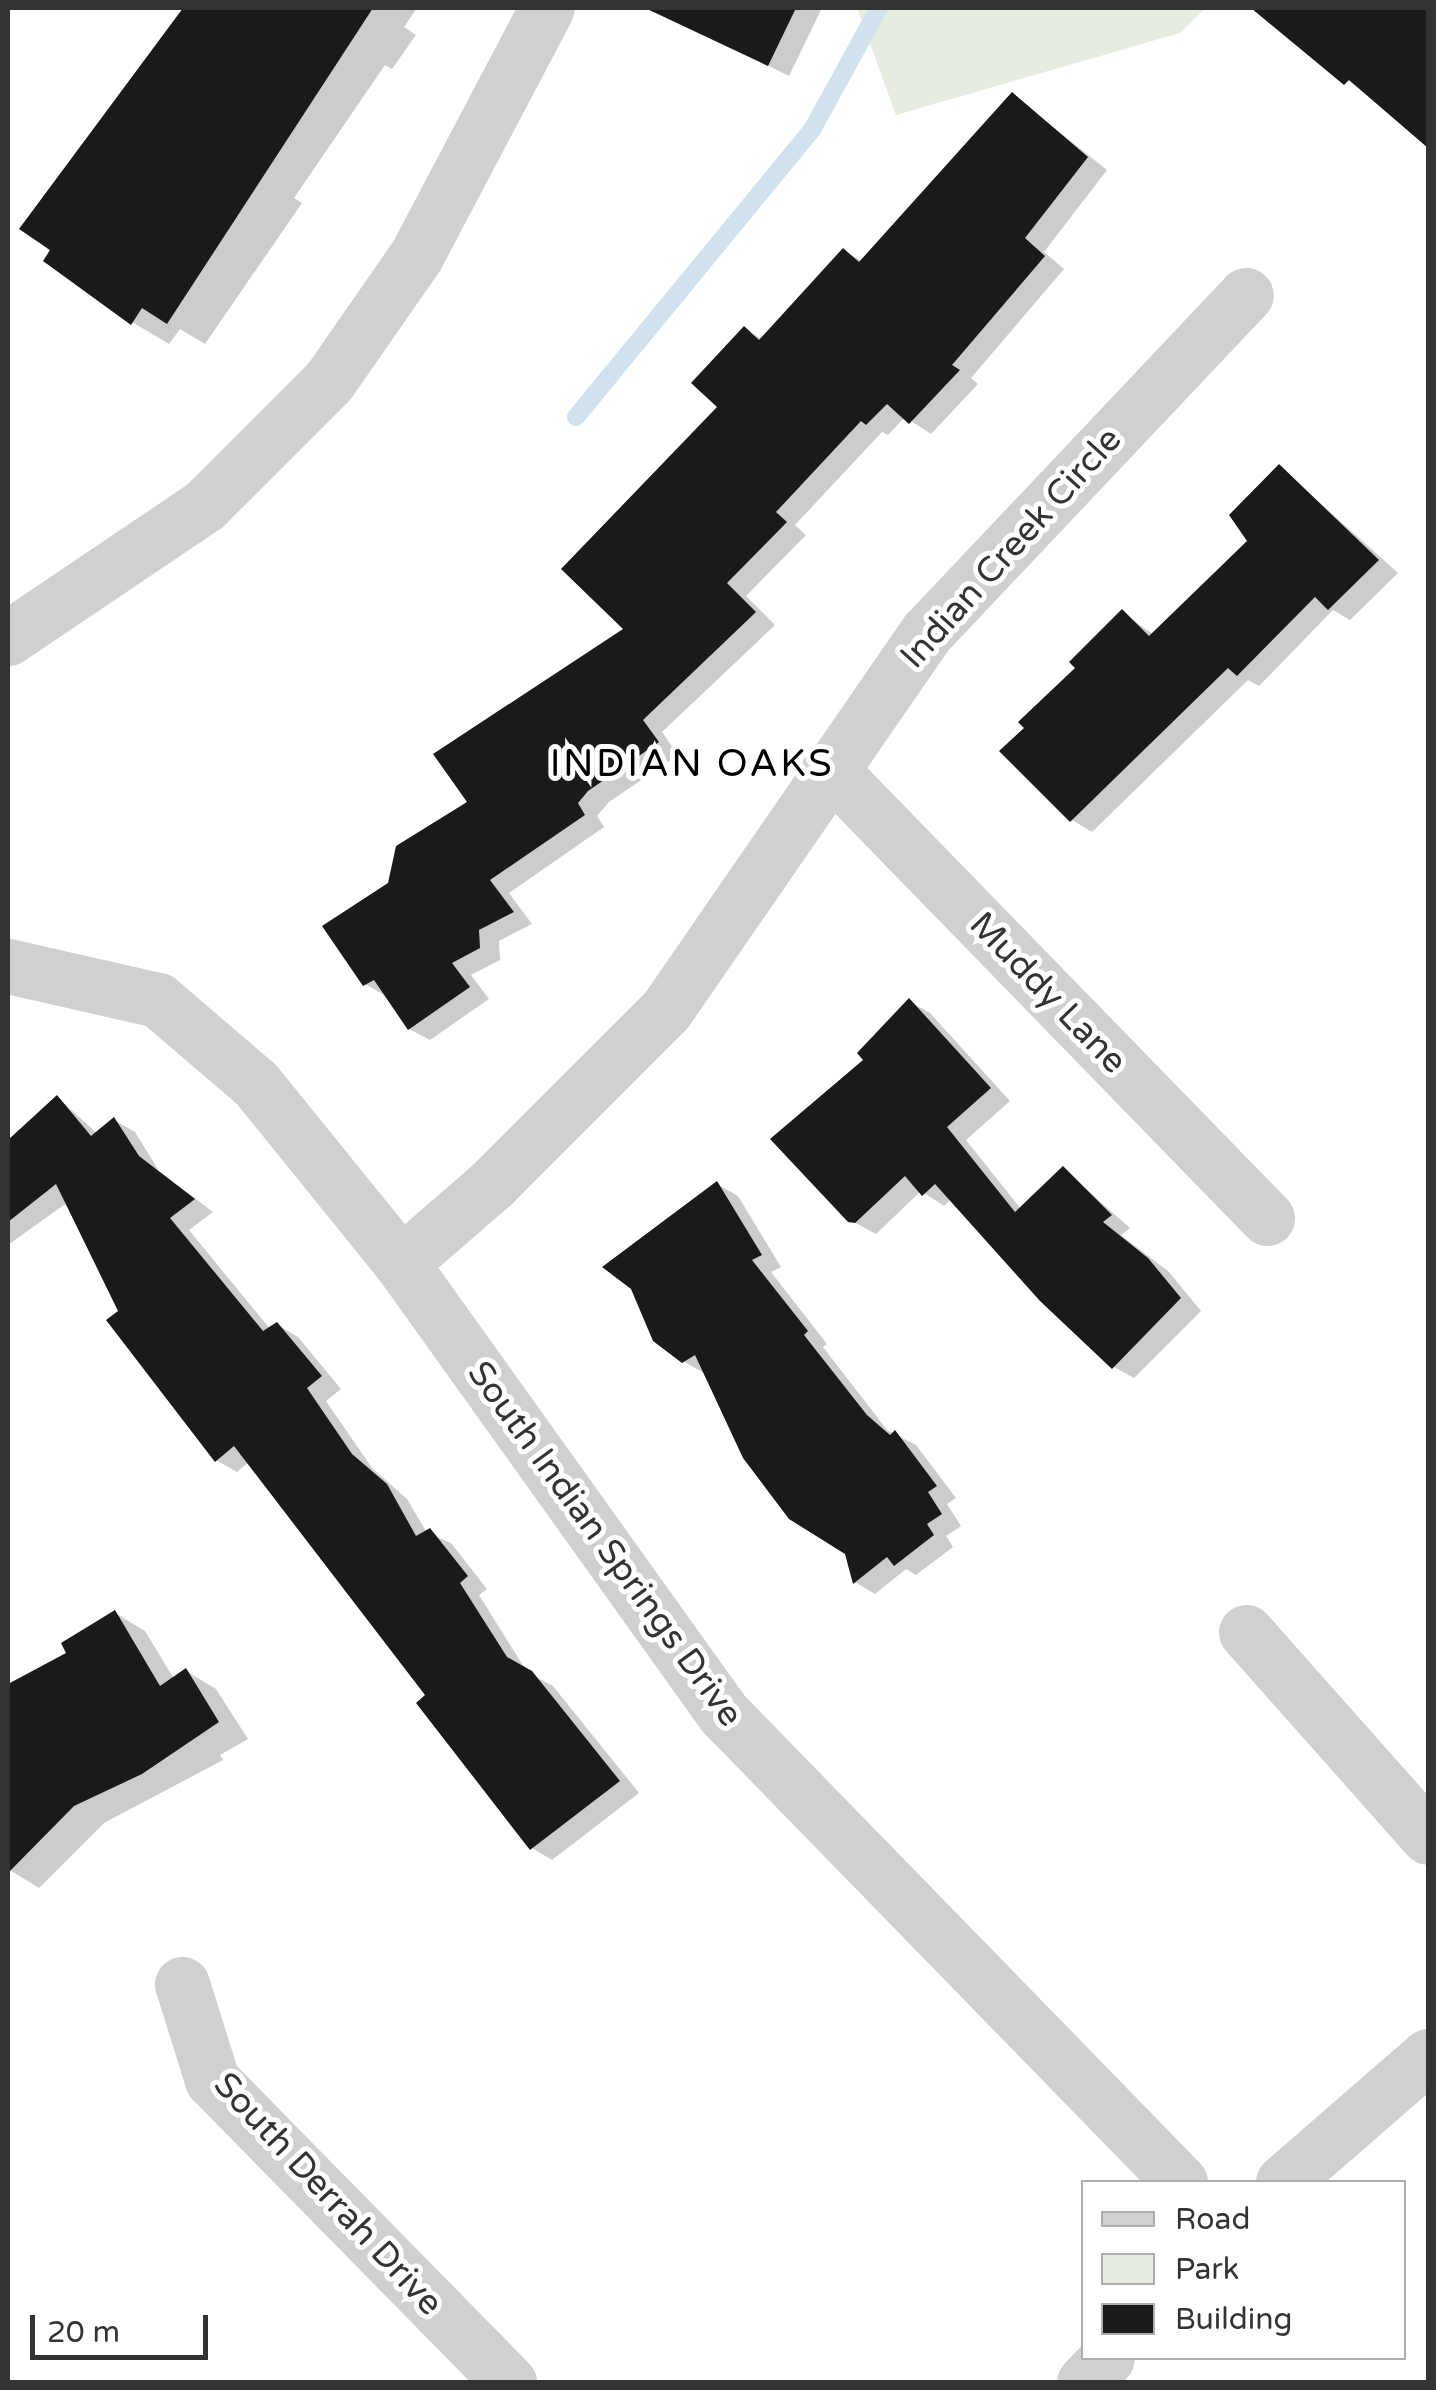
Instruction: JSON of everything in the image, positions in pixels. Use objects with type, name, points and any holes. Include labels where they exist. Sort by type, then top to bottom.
[{"type":"street","points":[[8,638],[205,505],[329,381],[416,256],[547,8]]},
{"type":"street","name":"Indian Creek Circle","points":[[400,1264],[491,1185],[666,1010],[926,632],[1246,295]]},
{"type":"street","name":"Muddy Lane","points":[[829,768],[1267,1218]]},
{"type":"street","name":"South Indian Springs Drive","points":[[8,966],[158,1000],[256,1084],[400,1264],[723,1713],[1178,2180]]},
{"type":"street","points":[[1246,1632],[1428,1837]]},
{"type":"street","name":"South Derrah Drive","points":[[182,1984],[212,2080],[509,2382]]},
{"type":"street","points":[[1286,2180],[1428,2056]]},
{"type":"street","points":[[1084,2382],[1106,2360]]},
{"type":"green space","points":[[857,8],[1205,8],[1180,33],[896,115]]},
{"type":"building","points":[[183,8],[373,8],[167,324],[142,308],[131,325],[43,261],[50,250],[19,229]]},
{"type":"building","points":[[645,8],[796,8],[768,66]]},
{"type":"building","points":[[1251,8],[1428,8],[1428,148],[1349,80],[1344,85]]},
{"type":"building","points":[[1012,92],[1088,157],[1025,238],[1045,256],[952,365],[960,370],[909,424],[887,404],[866,425],[861,421],[776,512],[787,522],[727,583],[756,612],[643,720],[659,742],[588,791],[578,803],[585,815],[490,880],[514,912],[479,930],[480,948],[452,963],[470,987],[408,1030],[374,980],[363,986],[322,926],[388,883],[396,846],[467,802],[433,754],[623,629],[561,569],[717,407],[691,383],[744,326],[759,340],[843,248],[859,262]]},
{"type":"building","points":[[1279,464],[1379,560],[1328,610],[1315,597],[1237,676],[1228,668],[1070,822],[999,751],[1024,728],[1018,722],[1075,668],[1069,662],[1122,609],[1149,636],[1247,541],[1229,515]]},
{"type":"building","points":[[909,998],[991,1088],[947,1127],[1015,1212],[1063,1166],[1112,1215],[1103,1222],[1148,1258],[1181,1298],[1112,1369],[1040,1301],[935,1184],[922,1196],[905,1176],[855,1223],[848,1222],[770,1139],[863,1060],[857,1053]]},
{"type":"building","points":[[57,1095],[91,1136],[114,1117],[139,1156],[195,1199],[170,1218],[263,1331],[277,1322],[322,1376],[307,1388],[352,1454],[387,1484],[416,1536],[430,1528],[468,1576],[460,1583],[507,1657],[532,1671],[620,1781],[530,1850],[416,1703],[425,1695],[234,1446],[215,1462],[106,1320],[118,1311],[56,1184],[8,1222],[8,1140]]},
{"type":"building","points":[[717,1181],[762,1255],[752,1260],[808,1331],[804,1335],[867,1415],[890,1435],[895,1430],[937,1486],[928,1492],[942,1514],[927,1524],[934,1535],[894,1566],[887,1557],[853,1584],[845,1554],[789,1519],[743,1458],[695,1355],[682,1363],[653,1341],[631,1289],[602,1267]]},
{"type":"building","points":[[115,1610],[160,1686],[186,1668],[219,1722],[142,1774],[74,1806],[8,1873],[8,1684],[66,1653],[61,1643]]},
{"type":"waterway","points":[[576,417],[813,128],[879,8]]},
{"type":"district","name":"INDIAN OAKS","points":[[692,765]]}]
